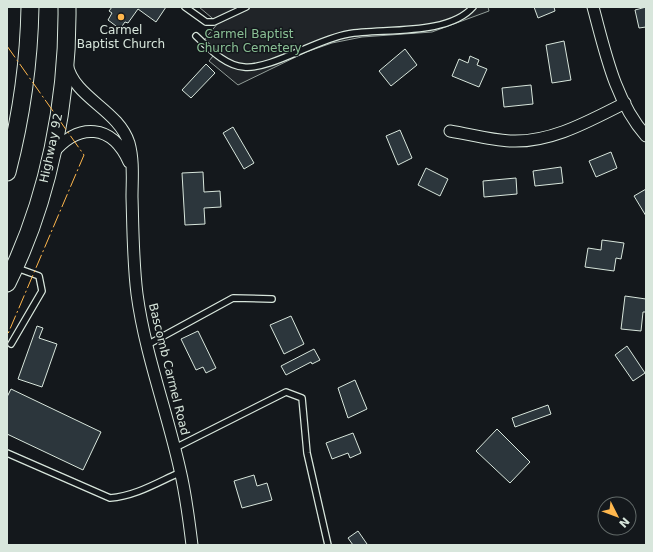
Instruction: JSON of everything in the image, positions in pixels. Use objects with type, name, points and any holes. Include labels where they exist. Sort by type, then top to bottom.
[{"type":"main road","points":[[7,172],[20,116],[25,86],[30,7]]},
{"type":"main road","name":"Highway 92","points":[[7,283],[35,213],[51,156],[60,106],[66,56],[68,7]]},
{"type":"street","points":[[593,7],[607,60],[625,103],[646,136]]},
{"type":"street","name":"Bascomb Carmel Road","points":[[66,56],[69,71],[75,81],[116,120],[125,133],[132,162],[134,264],[138,301],[147,345],[181,472],[192,545]]},
{"type":"street","points":[[450,131],[510,141],[534,139],[575,128],[625,103]]},
{"type":"street","name":"Bascomb Carmel Road","points":[[51,156],[60,144],[70,138],[82,132],[94,131],[115,139],[129,162],[132,175]]},
{"type":"lane","points":[[185,7],[206,22],[214,22],[246,7]]},
{"type":"lane","points":[[196,36],[226,61],[236,66],[254,67],[334,37],[369,31],[433,27],[464,14],[473,7]]},
{"type":"lane","points":[[11,344],[42,291],[39,276],[14,267]]},
{"type":"lane","points":[[147,345],[233,298],[272,299]]},
{"type":"lane","points":[[175,448],[286,392],[302,398],[307,453],[328,545]]},
{"type":"lane","points":[[7,453],[110,498],[123,497],[135,493],[181,472]]},
{"type":"green space","name":"Carmel Baptist Church Cemetery","points":[[199,7],[488,7],[489,11],[432,32],[362,37],[332,43],[306,52],[238,85],[209,61],[213,56],[200,45],[218,23]]},
{"type":"building","name":"Carmel Baptist Church","points":[[112,7],[166,7],[156,22],[138,9],[128,23],[125,22],[120,29],[108,20],[112,13],[109,11]]},
{"type":"building","points":[[534,7],[554,7],[555,11],[538,18]]},
{"type":"building","points":[[646,7],[646,27],[639,28],[635,10]]},
{"type":"building","points":[[564,41],[571,80],[552,83],[546,45]]},
{"type":"building","points":[[405,49],[417,65],[391,86],[379,71]]},
{"type":"building","points":[[470,56],[479,60],[477,65],[487,69],[479,87],[452,76],[459,59],[468,63]]},
{"type":"building","points":[[206,64],[215,73],[191,98],[182,90]]},
{"type":"building","points":[[531,85],[533,104],[504,107],[502,88]]},
{"type":"building","points":[[233,127],[254,163],[244,169],[223,133]]},
{"type":"building","points":[[400,130],[412,158],[398,165],[386,136]]},
{"type":"building","points":[[611,152],[617,168],[596,177],[589,161]]},
{"type":"building","points":[[561,167],[563,183],[535,186],[533,171]]},
{"type":"building","points":[[426,168],[448,179],[440,196],[418,185]]},
{"type":"building","points":[[203,172],[204,192],[220,191],[221,207],[204,208],[205,224],[185,225],[182,173]]},
{"type":"building","points":[[516,178],[517,194],[484,197],[483,181]]},
{"type":"building","points":[[646,189],[646,216],[634,196]]},
{"type":"building","points":[[602,240],[624,243],[621,259],[616,258],[614,271],[585,267],[588,248],[601,250]]},
{"type":"building","points":[[625,296],[646,299],[646,312],[643,312],[641,331],[621,329]]},
{"type":"building","points":[[291,316],[304,344],[284,354],[270,325]]},
{"type":"building","points":[[37,326],[43,328],[39,338],[57,344],[42,387],[18,379]]},
{"type":"building","points":[[198,331],[216,368],[206,373],[203,367],[196,370],[181,339]]},
{"type":"building","points":[[627,346],[645,373],[633,381],[615,355]]},
{"type":"building","points":[[314,349],[320,360],[312,364],[311,362],[286,375],[281,366]]},
{"type":"building","points":[[355,380],[367,409],[348,418],[338,388]]},
{"type":"building","points":[[11,389],[101,432],[83,470],[7,434],[7,397]]},
{"type":"building","points":[[548,405],[551,414],[515,427],[512,418]]},
{"type":"building","points":[[497,429],[530,462],[510,483],[476,451]]},
{"type":"building","points":[[353,433],[361,453],[350,458],[348,453],[332,459],[326,443]]},
{"type":"building","points":[[254,475],[257,486],[267,483],[272,500],[242,508],[234,481]]},
{"type":"building","points":[[358,531],[367,544],[366,545],[353,545],[348,538]]},
{"type":"power","points":[[7,46],[84,155],[7,336]]},
{"type":"place","name":"Carmel Baptist Church","points":[[121,17]]}]
